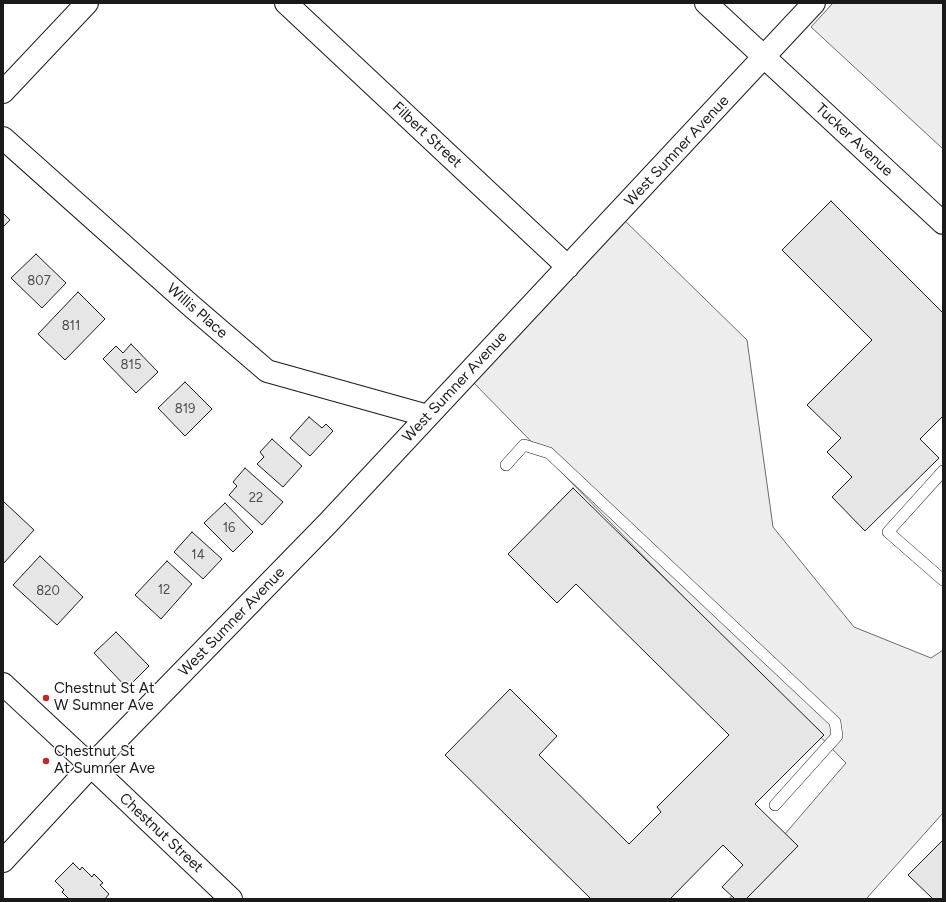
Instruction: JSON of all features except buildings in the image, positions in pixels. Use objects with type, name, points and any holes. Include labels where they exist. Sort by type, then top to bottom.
[{"type":"street","points":[[3,92],[87,3]]},
{"type":"street","name":"Filbert Street","points":[[286,3],[568,267]]},
{"type":"street","name":"Tucker Avenue","points":[[706,3],[943,223]]},
{"type":"street","name":"West Sumner Avenue","points":[[3,862],[90,766],[328,523],[814,3]]},
{"type":"street","name":"Willis Place","points":[[3,138],[189,304],[267,371],[428,416]]},
{"type":"street","name":"Chestnut Street","points":[[3,684],[232,899]]},
{"type":"lane","points":[[506,465],[524,445],[549,453],[835,722],[836,736],[775,805]]},
{"type":"lane","points":[[943,471],[888,532],[943,580]]},
{"type":"shaded area","points":[[833,3],[943,3],[943,149],[811,27]]},
{"type":"shaded area","points":[[619,215],[747,340],[773,527],[854,627],[931,658],[943,650],[943,813],[866,899],[729,899],[846,763],[470,379]]},
{"type":"place","name":"Chestnut St At W Sumner Ave","points":[[46,698]]},
{"type":"place","name":"Chestnut St At Sumner Ave","points":[[46,761]]}]
